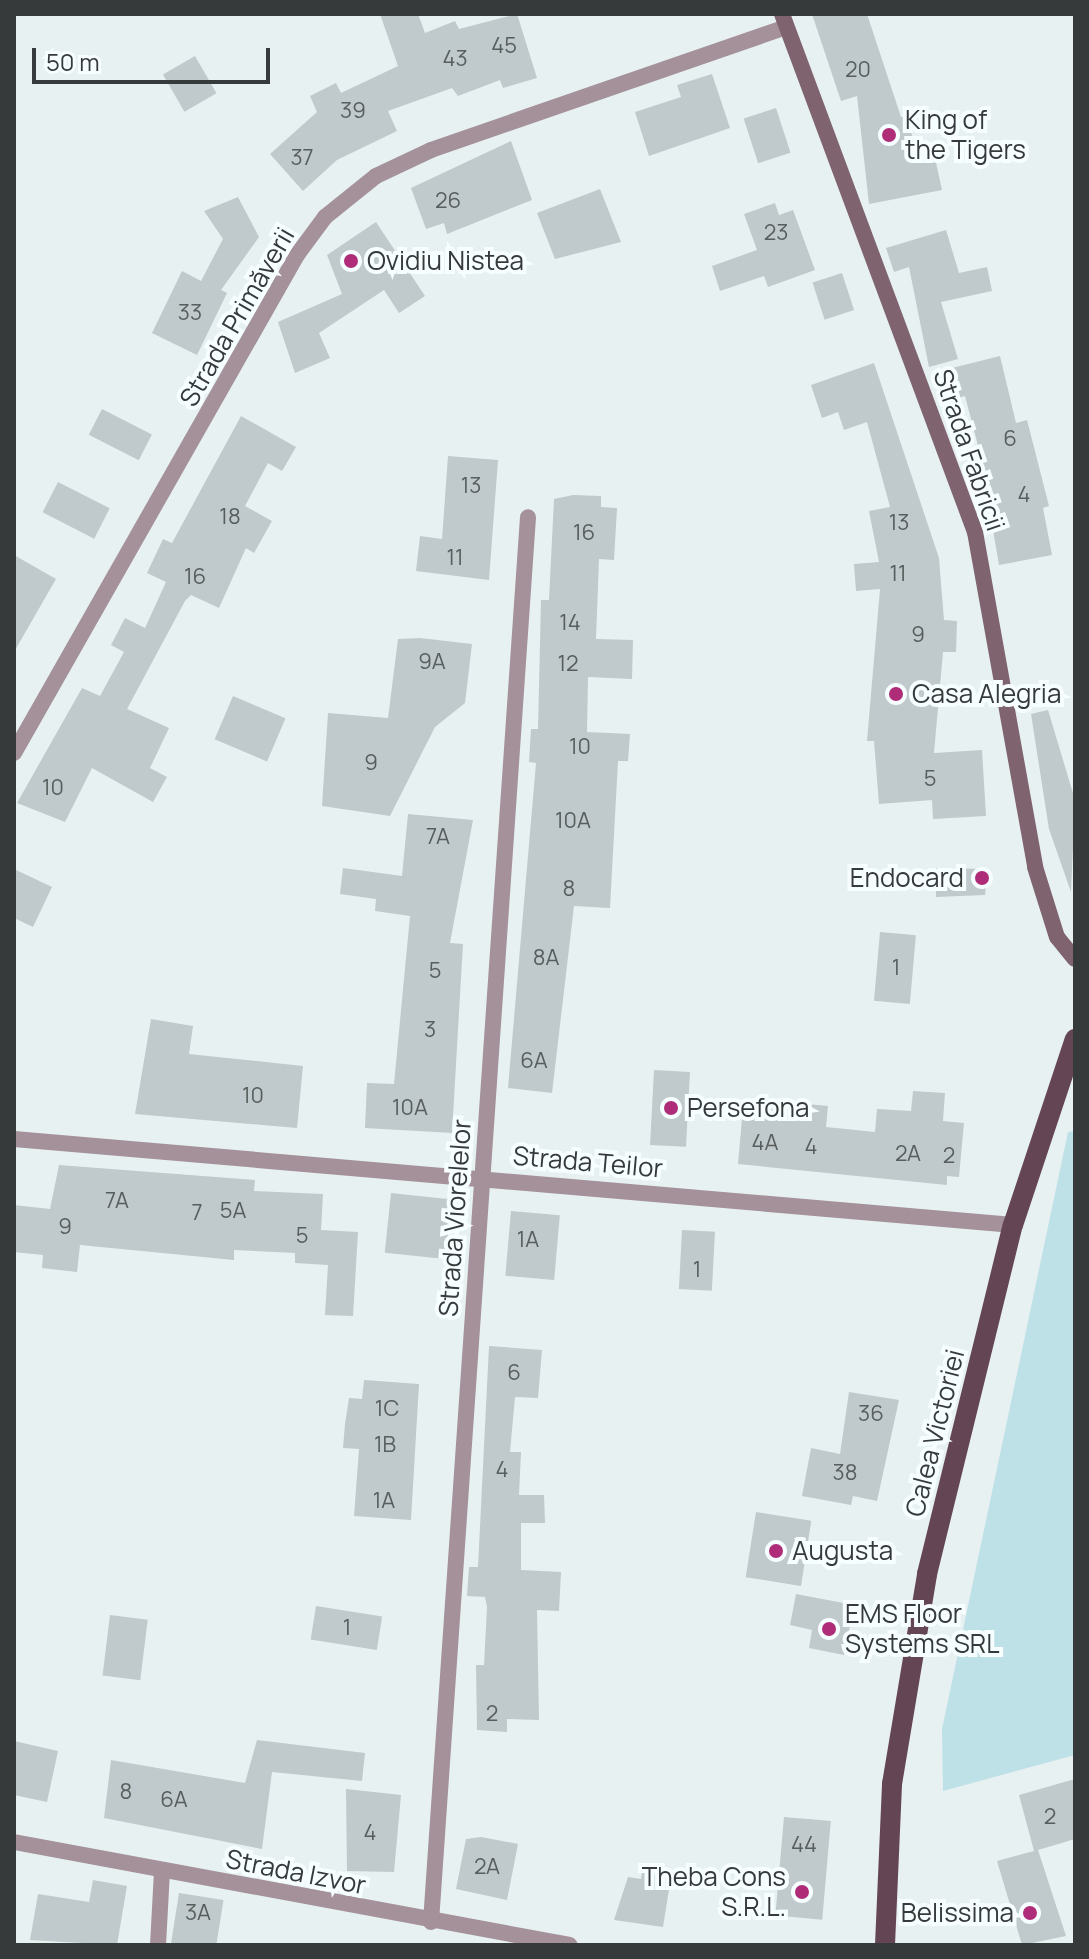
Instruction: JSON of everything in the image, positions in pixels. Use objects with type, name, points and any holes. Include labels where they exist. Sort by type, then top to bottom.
[{"type":"main road","name":"Calea Victoriei","points":[[885,1945],[892,1784],[927,1574],[1013,1225],[1069,1071],[1075,1039]]},
{"type":"street","name":"Strada Primăverii","points":[[14,753],[297,255],[325,217],[376,176],[431,150],[784,20]]},
{"type":"street","name":"Strada Fabricii","points":[[784,20],[975,532],[1035,867],[1057,937],[1075,959]]},
{"type":"street","name":"Strada Viorelelor","points":[[431,1922],[528,517]]},
{"type":"street","name":"Strada Teilor","points":[[14,1139],[482,1176],[1013,1225]]},
{"type":"street","name":"Strada Izvor","points":[[14,1842],[431,1922],[570,1945]]},
{"type":"street","points":[[158,1945],[162,1870]]},
{"type":"shaded area","points":[[1075,1131],[1075,1755],[943,1791],[942,1729],[1068,1132]]},
{"type":"building","points":[[380,14],[418,14],[425,33],[455,21],[459,29],[517,14],[537,78],[503,88],[500,80],[458,96],[452,88],[388,111],[397,131],[337,160],[303,191],[270,154],[317,112],[310,96],[336,83],[341,93],[398,66]]},
{"type":"building","points":[[812,14],[867,14],[901,117],[909,116],[916,162],[935,158],[942,190],[869,204],[857,96],[841,101]]},
{"type":"building","points":[[195,56],[216,93],[184,112],[163,74]]},
{"type":"building","points":[[712,74],[730,128],[649,156],[635,112],[681,97],[677,85]]},
{"type":"building","points":[[776,108],[791,153],[758,163],[744,119]]},
{"type":"building","points":[[511,141],[532,200],[447,234],[444,223],[426,229],[411,188]]},
{"type":"building","points":[[600,189],[621,242],[555,259],[537,213]]},
{"type":"building","points":[[238,197],[259,237],[221,290],[227,293],[197,355],[152,333],[182,271],[201,281],[223,239],[204,211]]},
{"type":"building","points":[[775,203],[779,215],[793,210],[815,270],[768,287],[764,276],[720,291],[712,266],[757,250],[744,214]]},
{"type":"building","points":[[376,222],[425,296],[399,313],[384,290],[319,333],[330,358],[295,373],[278,322],[342,294],[327,255]]},
{"type":"building","points":[[946,230],[959,273],[987,267],[992,291],[941,302],[958,359],[929,367],[909,267],[894,272],[886,248]]},
{"type":"building","points":[[842,273],[854,310],[825,320],[813,283]]},
{"type":"building","points":[[1000,356],[1016,423],[1027,420],[1049,506],[1043,508],[1052,555],[999,565],[993,530],[1000,529],[965,396],[951,400],[944,370]]},
{"type":"building","points":[[874,363],[939,558],[944,620],[957,621],[956,652],[943,652],[934,753],[982,750],[986,816],[933,819],[932,800],[879,804],[874,741],[867,741],[880,589],[856,591],[854,564],[879,562],[869,511],[890,507],[867,422],[844,430],[838,412],[822,418],[811,385]]},
{"type":"building","points":[[102,409],[152,434],[139,460],[89,435]]},
{"type":"building","points":[[241,416],[296,447],[282,471],[268,463],[245,506],[272,521],[254,553],[246,548],[219,608],[191,595],[185,601],[127,709],[169,728],[150,768],[167,777],[153,802],[92,768],[65,822],[17,803],[82,688],[100,696],[124,652],[111,645],[125,618],[145,628],[166,582],[147,573],[163,539],[172,543]]},
{"type":"building","points":[[448,456],[498,460],[489,580],[416,571],[420,536],[442,539]]},
{"type":"building","points":[[58,482],[110,508],[94,539],[43,512]]},
{"type":"building","points":[[573,495],[601,496],[601,507],[617,508],[614,560],[599,559],[596,639],[633,640],[632,679],[588,677],[587,732],[630,734],[628,761],[618,761],[610,908],[574,906],[552,1093],[508,1088],[536,763],[529,762],[531,729],[538,729],[541,600],[549,600],[554,499]]},
{"type":"building","points":[[14,555],[56,579],[14,652]]},
{"type":"building","points":[[420,638],[472,644],[465,703],[435,727],[390,816],[322,806],[328,713],[388,718],[398,639]]},
{"type":"building","points":[[233,696],[285,718],[267,762],[215,739]]},
{"type":"building","points":[[1048,710],[1075,800],[1071,892],[1049,829],[1031,714]]},
{"type":"building","points":[[408,814],[473,820],[450,943],[463,944],[452,1133],[365,1128],[367,1083],[394,1084],[410,916],[375,911],[376,899],[340,894],[343,868],[402,876]]},
{"type":"building","points":[[936,868],[988,869],[985,895],[936,897]]},
{"type":"building","points":[[14,869],[52,887],[33,927],[14,918]]},
{"type":"building","points":[[880,932],[916,935],[910,1004],[874,1001]]},
{"type":"building","points":[[151,1019],[193,1026],[189,1054],[303,1066],[297,1128],[135,1114]]},
{"type":"building","name":"Persefona","points":[[654,1070],[690,1072],[686,1147],[650,1145]]},
{"type":"building","points":[[913,1091],[945,1093],[943,1121],[964,1123],[959,1177],[947,1176],[947,1185],[738,1164],[742,1119],[754,1120],[755,1099],[828,1106],[826,1127],[875,1132],[877,1109],[911,1111]]},
{"type":"building","points":[[59,1165],[255,1180],[254,1191],[323,1194],[321,1230],[358,1232],[353,1316],[325,1315],[328,1265],[295,1263],[295,1253],[234,1250],[234,1260],[80,1245],[77,1272],[42,1268],[43,1255],[14,1252],[14,1205],[50,1209]]},
{"type":"building","points":[[391,1193],[452,1199],[445,1259],[385,1253]]},
{"type":"building","points":[[511,1211],[560,1215],[554,1280],[505,1276]]},
{"type":"building","points":[[682,1230],[715,1232],[712,1291],[679,1289]]},
{"type":"building","points":[[489,1346],[542,1350],[538,1398],[515,1397],[510,1452],[521,1452],[519,1495],[544,1495],[545,1523],[521,1523],[521,1570],[561,1572],[559,1611],[537,1610],[539,1720],[507,1719],[507,1732],[477,1730],[476,1665],[484,1665],[487,1607],[485,1597],[467,1596],[469,1567],[478,1567]]},
{"type":"building","points":[[364,1380],[419,1384],[411,1520],[354,1516],[359,1449],[343,1448],[349,1398],[362,1399]]},
{"type":"building","points":[[849,1392],[899,1400],[877,1501],[853,1496],[851,1505],[802,1496],[811,1448],[840,1454]]},
{"type":"building","points":[[756,1512],[811,1521],[801,1586],[746,1577]]},
{"type":"building","points":[[796,1594],[854,1605],[844,1655],[809,1648],[812,1630],[790,1625]]},
{"type":"building","points":[[316,1606],[382,1616],[377,1650],[311,1640]]},
{"type":"building","points":[[110,1615],[148,1620],[140,1680],[103,1676]]},
{"type":"building","points":[[257,1740],[365,1753],[362,1781],[272,1772],[262,1849],[104,1818],[111,1760],[245,1783]]},
{"type":"building","points":[[14,1741],[58,1751],[47,1802],[14,1795]]},
{"type":"building","points":[[1075,1779],[1075,1839],[1038,1850],[1066,1936],[1022,1945],[997,1861],[1034,1851],[1019,1795]]},
{"type":"building","points":[[346,1789],[401,1795],[394,1872],[347,1871]]},
{"type":"building","points":[[784,1817],[831,1821],[822,1920],[775,1916]]},
{"type":"building","points":[[481,1837],[518,1844],[507,1900],[456,1889],[466,1839]]},
{"type":"building","points":[[642,1872],[671,1877],[663,1927],[614,1920],[628,1877],[641,1879]]},
{"type":"building","points":[[93,1880],[127,1886],[117,1945],[30,1940],[38,1894],[89,1902]]},
{"type":"building","points":[[179,1893],[223,1900],[216,1945],[171,1945]]},
{"type":"place","name":"King of the Tigers","points":[[889,135]]},
{"type":"place","name":"Ovidiu Nistea","points":[[351,261]]},
{"type":"place","name":"Casa Alegria","points":[[896,694]]},
{"type":"place","name":"Endocard","points":[[982,878]]},
{"type":"place","name":"Persefona","points":[[671,1108]]},
{"type":"place","name":"Augusta","points":[[776,1551]]},
{"type":"place","name":"EMS Floor Systems SRL","points":[[829,1629]]},
{"type":"place","name":"Theba Cons S.R.L.","points":[[802,1892]]},
{"type":"place","name":"Belissima","points":[[1030,1913]]}]
